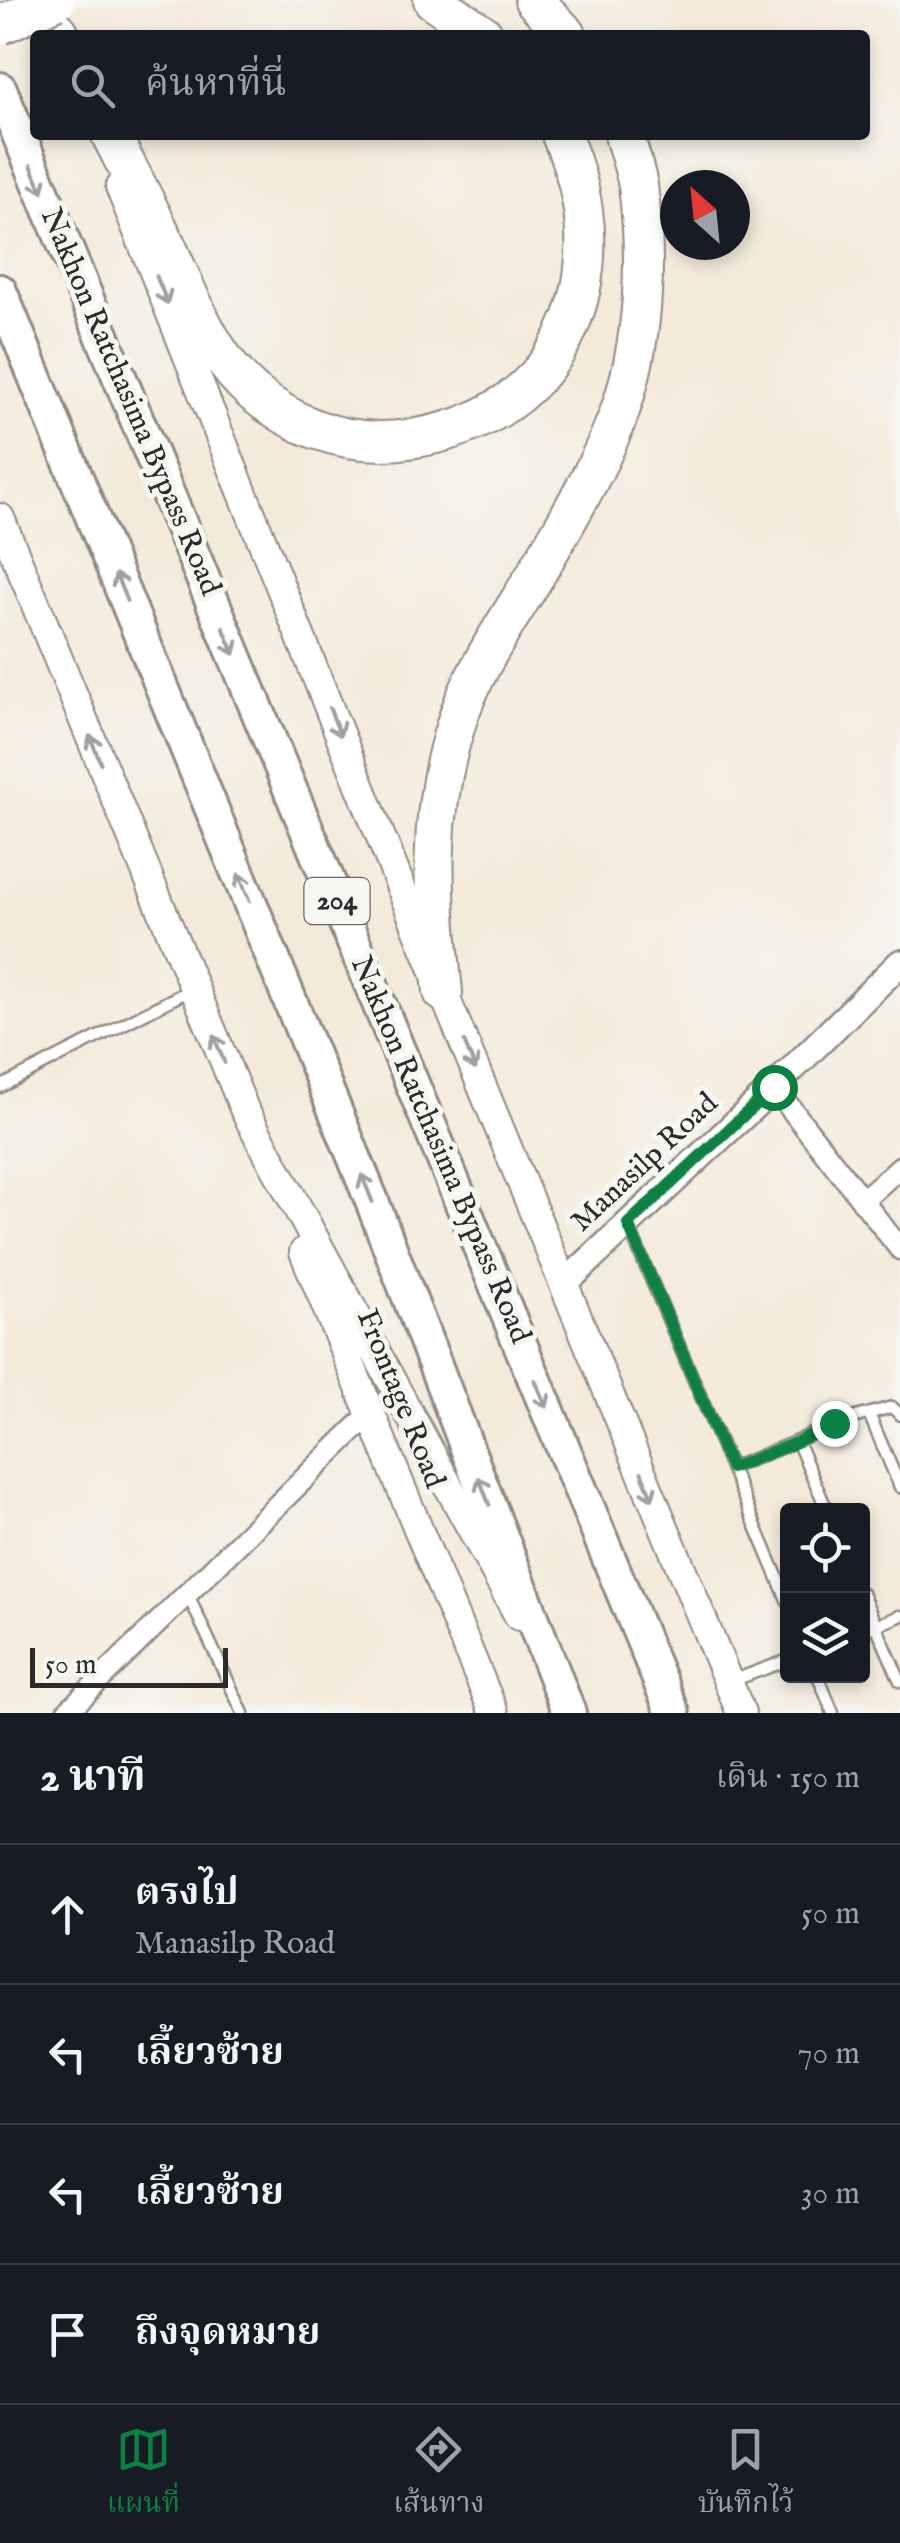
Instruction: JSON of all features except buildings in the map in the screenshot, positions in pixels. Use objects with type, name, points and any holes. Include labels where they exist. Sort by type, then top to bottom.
[{"type":"highway","points":[[433,0],[477,30]]},
{"type":"highway","points":[[534,0],[562,30]]},
{"type":"highway","points":[[0,25],[55,20]]},
{"type":"highway","name":"Nakhon Ratchasima Bypass Road","points":[[0,89],[673,1713]]},
{"type":"highway","points":[[113,140],[222,358],[252,391],[290,419],[323,434],[393,442],[446,432],[491,414],[515,399],[556,352],[571,325],[586,263],[579,192],[563,140]]},
{"type":"highway","points":[[443,992],[434,899],[434,840],[443,772],[458,717],[485,660],[588,483],[628,386],[640,310],[642,231],[637,182],[625,140]]},
{"type":"highway","name":"204","points":[[0,291],[11,334],[365,1183],[565,1702]]},
{"type":"main road","points":[[101,140],[443,992],[740,1713]]},
{"type":"main road","points":[[0,518],[7,557],[245,1112],[565,1702]]},
{"type":"main road","name":"Frontage Road","points":[[245,1112],[494,1713]]},
{"type":"street","name":"Manasilp Road","points":[[564,1284],[900,964]]},
{"type":"street","points":[[774,1087],[900,1249]]},
{"type":"street","points":[[862,1201],[900,1168]]},
{"type":"street","points":[[66,1713],[371,1414]]},
{"type":"lane","points":[[0,1087],[194,988]]},
{"type":"lane","points":[[628,1224],[784,1593]]},
{"type":"lane","points":[[731,1468],[834,1423],[892,1407],[900,1415]]},
{"type":"lane","points":[[869,1414],[900,1487]]},
{"type":"lane","points":[[797,1442],[824,1503]]},
{"type":"lane","points":[[187,1592],[243,1713]]},
{"type":"lane","points":[[862,1593],[900,1681]]},
{"type":"lane","points":[[870,1627],[900,1616]]},
{"type":"lane","points":[[728,1683],[780,1663]]},
{"type":"lane","points":[[821,1683],[833,1713]]},
{"type":"route","points":[[774,1087],[628,1224],[731,1468],[834,1423]]}]
